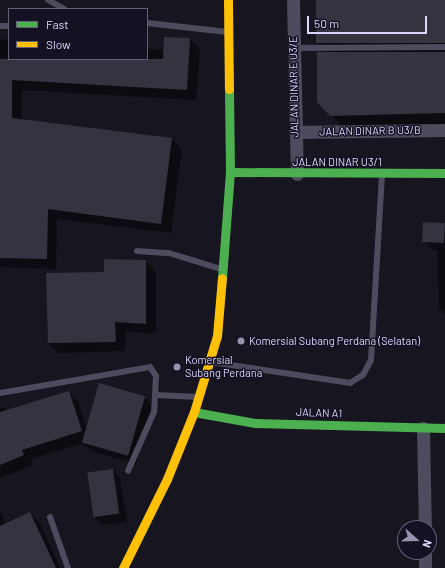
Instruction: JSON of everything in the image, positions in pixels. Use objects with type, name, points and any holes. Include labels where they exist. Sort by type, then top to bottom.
[{"type":"street","points":[[123,568],[167,479],[194,412],[217,336],[224,270],[230,172],[228,0]]},
{"type":"street","name":"JALAN DINAR E U3/E","points":[[293,0],[297,174]]},
{"type":"street","name":"JALAN DINAR B U3/B","points":[[295,132],[445,130]]},
{"type":"street","name":"JALAN DINAR U3/1","points":[[230,172],[297,174],[445,173]]},
{"type":"street","name":"JALAN A1","points":[[194,412],[255,423],[445,428]]},
{"type":"street","points":[[423,428],[425,520]]},
{"type":"lane","points":[[48,0],[62,8]]},
{"type":"lane","points":[[148,23],[228,32]]},
{"type":"lane","points":[[293,48],[445,47]]},
{"type":"lane","points":[[209,362],[350,383],[363,376],[371,360],[382,174]]},
{"type":"lane","points":[[138,251],[169,253],[224,270]]},
{"type":"lane","points":[[0,393],[145,367],[154,371],[157,395],[147,432],[128,471]]},
{"type":"lane","points":[[157,395],[198,397]]},
{"type":"lane","points":[[50,517],[68,568]]},
{"type":"building","points":[[316,0],[445,0],[445,43],[316,43]]},
{"type":"building","points":[[164,37],[190,38],[187,90],[12,80],[12,118],[172,138],[161,224],[48,209],[47,259],[0,258],[0,59],[163,59]]},
{"type":"building","points":[[317,52],[445,52],[445,113],[330,116],[317,102]]},
{"type":"building","points":[[423,222],[445,223],[444,243],[422,242]]},
{"type":"building","points":[[104,259],[146,260],[146,324],[115,322],[116,342],[48,343],[46,273],[104,272]]},
{"type":"building","points":[[99,383],[145,396],[128,456],[82,443]]},
{"type":"building","points":[[69,391],[82,431],[22,450],[24,455],[0,465],[0,412]]},
{"type":"building","points":[[113,469],[119,514],[94,517],[87,473]]},
{"type":"building","points":[[30,512],[56,568],[0,568],[0,526]]},
{"type":"traffic: fast","points":[[222,278],[230,172],[229,89]]},
{"type":"traffic: fast","points":[[230,172],[445,173]]},
{"type":"traffic: fast","points":[[194,412],[255,423],[445,428]]},
{"type":"traffic: slow","points":[[228,0],[229,89]]},
{"type":"traffic: slow","points":[[123,568],[167,479],[194,412],[217,336],[222,278]]},
{"type":"place","name":"Komersial Subang Perdana (Selatan)","points":[[241,341]]},
{"type":"place","name":"Komersial Subang Perdana","points":[[177,367]]}]
